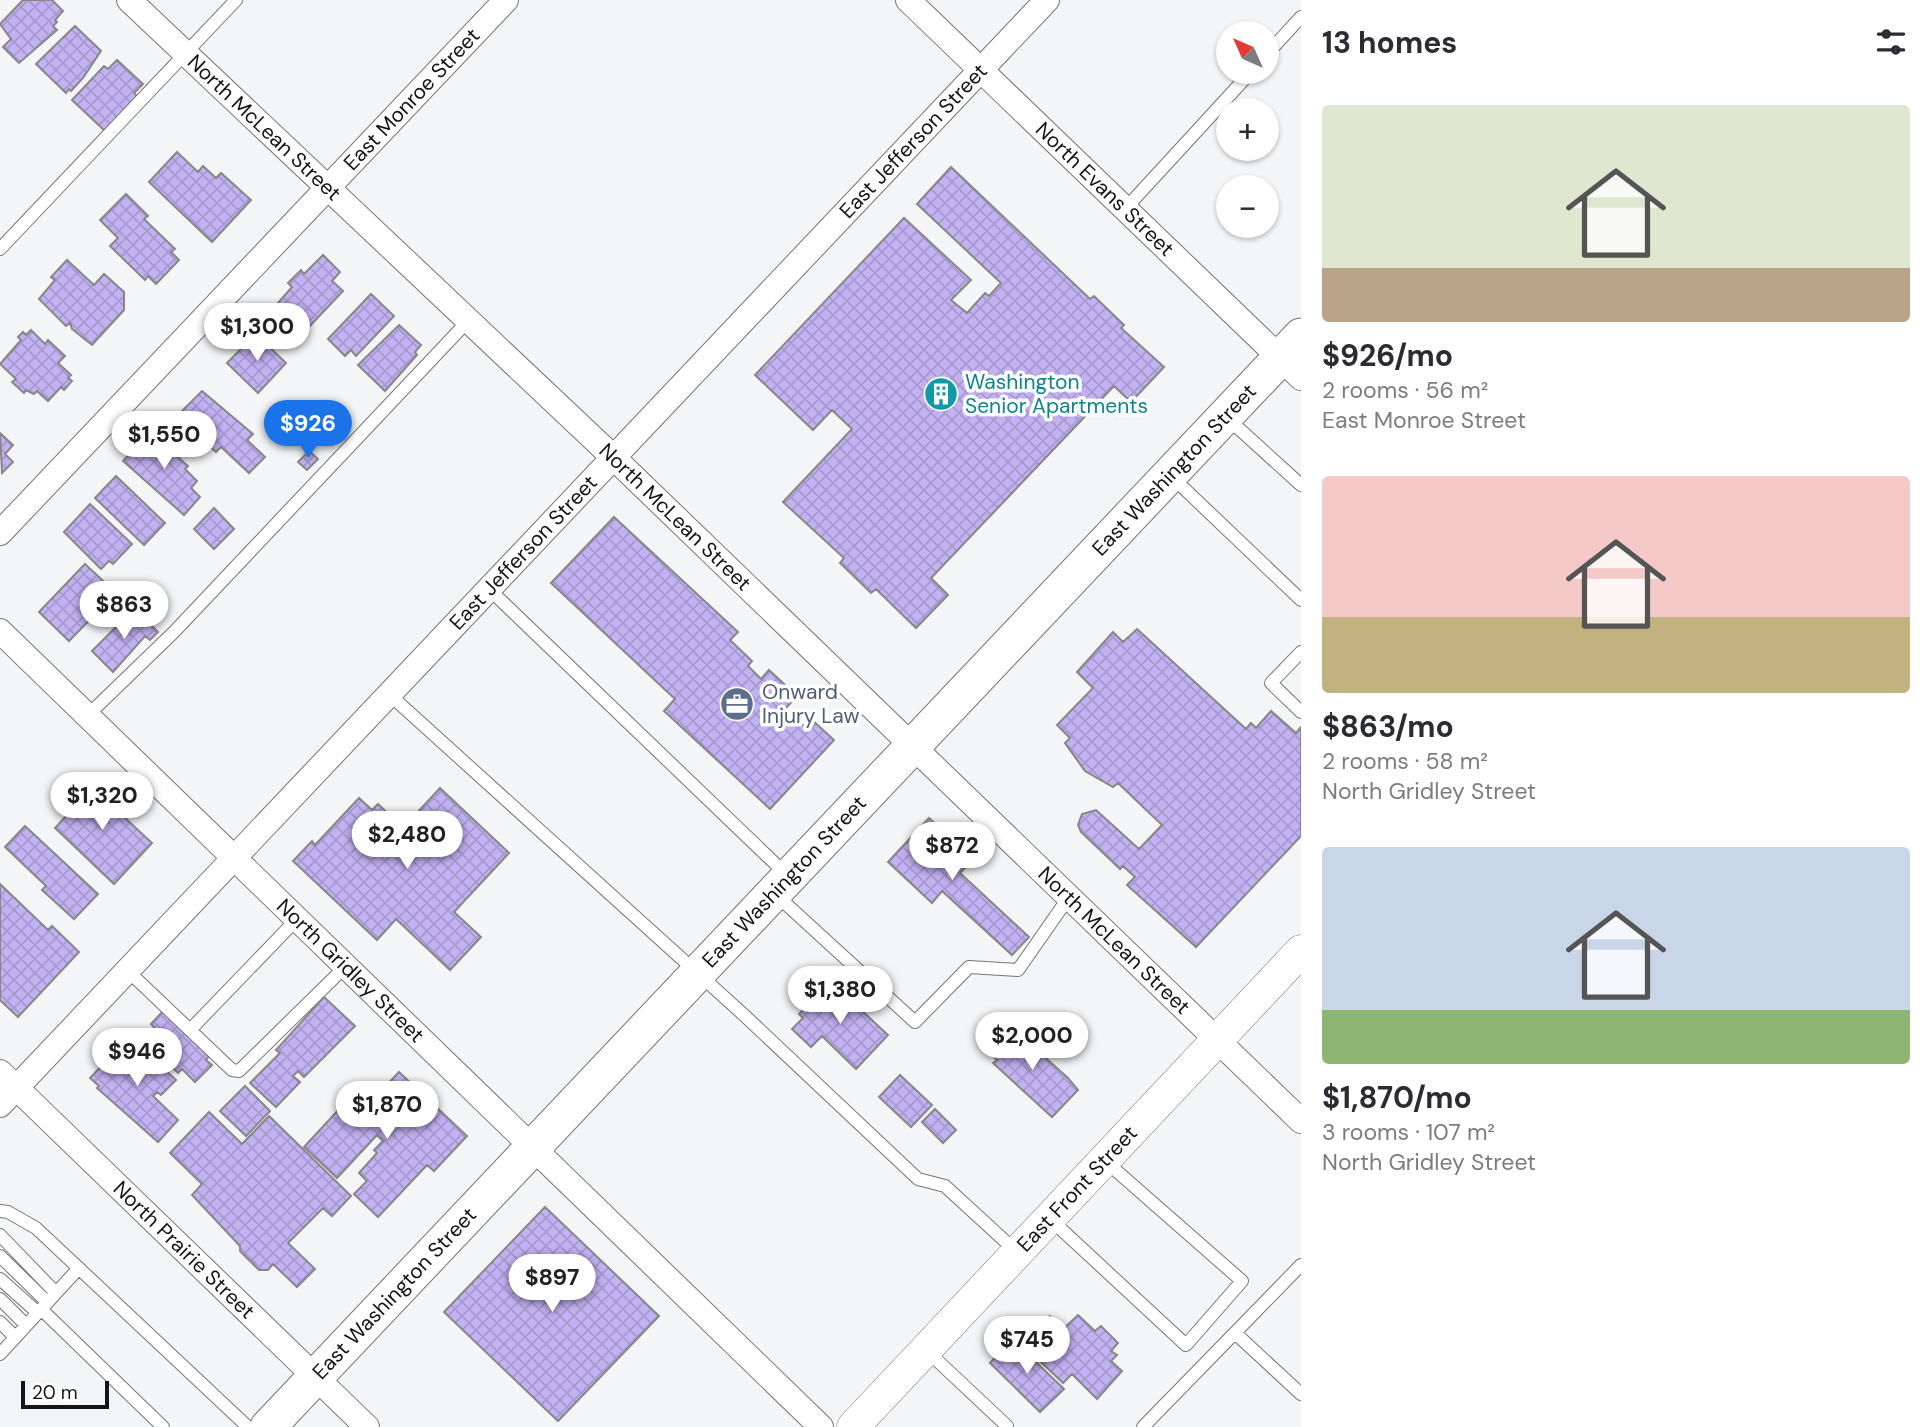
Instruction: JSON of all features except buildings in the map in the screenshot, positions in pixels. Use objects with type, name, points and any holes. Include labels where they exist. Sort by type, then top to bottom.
[{"type":"main road","name":"East Washington Street","points":[[268,1427],[1225,416],[1294,357]]},
{"type":"street","name":"North McLean Street","points":[[129,0],[614,458],[1301,1121]]},
{"type":"street","name":"East Monroe Street","points":[[0,533],[506,0]]},
{"type":"street","name":"North Evans Street","points":[[908,0],[1126,208],[1294,357]]},
{"type":"street","name":"East Jefferson Street","points":[[5,1088],[128,971],[1047,0]]},
{"type":"street","name":"North Gridley Street","points":[[0,631],[821,1427]]},
{"type":"street","name":"East Front Street","points":[[853,1427],[1301,951]]},
{"type":"street","name":"North Prairie Street","points":[[5,1088],[367,1427]]},
{"type":"lane","points":[[0,249],[236,0]]},
{"type":"lane","points":[[1279,41],[1301,17]]},
{"type":"lane","points":[[1126,208],[1240,84]]},
{"type":"lane","points":[[87,716],[174,632],[468,321]]},
{"type":"lane","points":[[1225,416],[1301,485]]},
{"type":"lane","points":[[1170,474],[1301,600]]},
{"type":"lane","points":[[490,590],[915,1022],[969,967],[1018,970],[1069,897]]},
{"type":"lane","points":[[1301,652],[1271,683],[1301,712]]},
{"type":"lane","points":[[390,695],[698,973],[918,1179],[945,1186],[1017,1252]]},
{"type":"lane","points":[[190,1030],[296,920]]},
{"type":"lane","points":[[128,971],[232,1070],[239,1071],[345,967]]},
{"type":"lane","points":[[1049,1218],[1186,1345],[1242,1280],[1104,1160]]},
{"type":"lane","points":[[0,1212],[8,1212],[36,1228],[248,1427]]},
{"type":"lane","points":[[0,1235],[45,1304]]},
{"type":"lane","points":[[0,1256],[163,1427]]},
{"type":"lane","points":[[1143,1427],[1301,1265]]},
{"type":"lane","points":[[0,1353],[79,1268]]},
{"type":"lane","points":[[0,1279],[45,1304]]},
{"type":"lane","points":[[0,1299],[26,1325]]},
{"type":"lane","points":[[0,1322],[15,1336]]},
{"type":"lane","points":[[1235,1333],[1301,1394]]},
{"type":"lane","points":[[925,1350],[1007,1426]]},
{"type":"place","name":"Washington Senior Apartments","points":[[941,394]]},
{"type":"place","name":"Onward Injury Law","points":[[737,704]]}]
